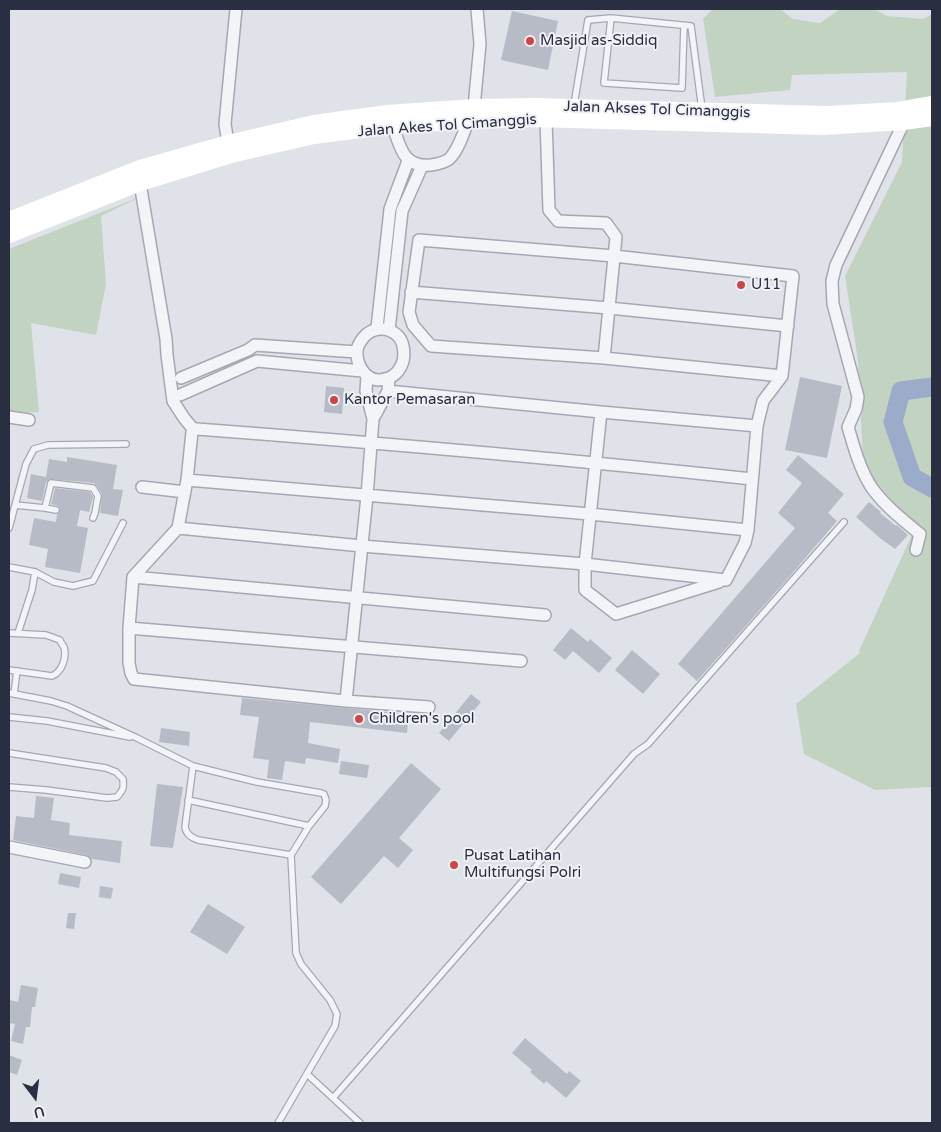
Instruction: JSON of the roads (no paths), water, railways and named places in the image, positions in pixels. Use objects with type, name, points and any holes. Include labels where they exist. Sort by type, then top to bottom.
[{"type":"main road","name":"Jalan Akses Tol Cimanggis","points":[[9,220],[140,168],[230,149],[314,123],[387,113],[539,115],[574,107],[827,114],[898,110],[932,104]]},
{"type":"main road","name":"Jalan Akes Tol Cimanggis","points":[[9,235],[230,149],[471,114]]},
{"type":"main road","name":"Jalan Akes Tol Cimanggis","points":[[539,115],[823,128],[932,118]]},
{"type":"street","points":[[230,149],[225,124],[236,9]]},
{"type":"street","points":[[393,126],[399,146],[408,160],[422,166],[442,163],[450,159],[456,150],[471,114],[480,44],[477,9]]},
{"type":"street","points":[[539,115],[550,210],[558,221],[606,223],[616,237],[604,358]]},
{"type":"street","points":[[904,122],[836,265],[832,281],[833,304],[858,397],[856,409],[848,427],[859,462],[872,488],[888,506],[920,534],[916,550]]},
{"type":"street","points":[[377,328],[390,209],[408,160]]},
{"type":"street","points":[[389,330],[402,211],[422,166]]},
{"type":"street","points":[[140,183],[166,339],[173,401],[194,430]]},
{"type":"street","points":[[601,412],[585,564],[585,590],[616,614],[726,580],[745,543],[748,530],[757,426],[763,401],[782,376],[793,276],[614,256],[419,240],[409,312],[413,325],[430,346],[604,358],[782,376]]},
{"type":"street","points":[[411,292],[609,308],[788,326]]},
{"type":"street","points":[[377,328],[389,330],[398,336],[403,345],[404,360],[395,375],[376,380],[365,373],[358,363],[357,352],[358,345],[368,332],[377,328]]},
{"type":"street","points":[[403,345],[422,336]]},
{"type":"street","points":[[181,378],[256,345],[357,352]]},
{"type":"street","points":[[256,345],[257,361]]},
{"type":"street","points":[[180,395],[257,361],[365,373]]},
{"type":"street","points":[[346,701],[371,442],[372,419],[366,391],[365,373]]},
{"type":"street","points":[[372,419],[388,390],[389,378]]},
{"type":"street","points":[[388,390],[757,426]]},
{"type":"street","points":[[9,417],[29,420]]},
{"type":"street","points":[[194,430],[371,442],[596,462],[752,479]]},
{"type":"street","points":[[194,430],[192,432],[187,480],[178,528],[133,578],[129,628],[130,663],[134,679],[346,701],[429,707]]},
{"type":"street","points":[[187,480],[590,514],[748,530]]},
{"type":"street","points":[[142,487],[185,492]]},
{"type":"street","points":[[178,528],[362,546],[585,564],[726,580]]},
{"type":"street","points":[[133,578],[545,615]]},
{"type":"street","points":[[129,628],[521,661]]},
{"type":"street","points":[[9,847],[85,862]]},
{"type":"lane","points":[[611,18],[604,83],[682,88],[684,26]]},
{"type":"lane","points":[[574,107],[588,20],[611,18],[691,26],[703,111]]},
{"type":"lane","points":[[9,528],[26,464],[34,449],[48,445],[126,444]]},
{"type":"lane","points":[[45,508],[51,483],[93,488],[98,496],[93,518]]},
{"type":"lane","points":[[15,504],[56,510]]},
{"type":"lane","points":[[333,1098],[634,754],[648,744],[844,522]]},
{"type":"lane","points":[[9,567],[36,572],[54,582],[73,586],[93,581],[123,523]]},
{"type":"lane","points":[[18,633],[36,572]]},
{"type":"lane","points":[[9,633],[46,635],[60,640],[64,647],[62,666],[52,676],[9,670]]},
{"type":"lane","points":[[17,671],[12,693],[67,706],[193,766],[257,782],[324,794],[325,806],[291,855],[296,953],[301,964],[330,1000],[337,1014],[335,1026],[278,1123]]},
{"type":"lane","points":[[9,717],[47,721],[137,738]]},
{"type":"lane","points":[[9,753],[106,768],[116,772],[123,779],[124,785],[123,790],[117,797],[107,798],[9,787]]},
{"type":"lane","points":[[193,766],[185,830],[192,838],[291,855]]},
{"type":"lane","points":[[188,800],[310,826]]},
{"type":"lane","points":[[307,1074],[360,1123]]},
{"type":"waterway","points":[[932,387],[901,391],[893,422],[912,477],[932,488]]},
{"type":"place","name":"Masjid as-Siddiq","points":[[530,41]]},
{"type":"place","name":"U11","points":[[741,285]]},
{"type":"place","name":"Kantor Pemasaran","points":[[334,400]]},
{"type":"place","name":"Children's pool","points":[[359,719]]},
{"type":"place","name":"Pusat Latihan Multifungsi Polri","points":[[454,865]]}]
